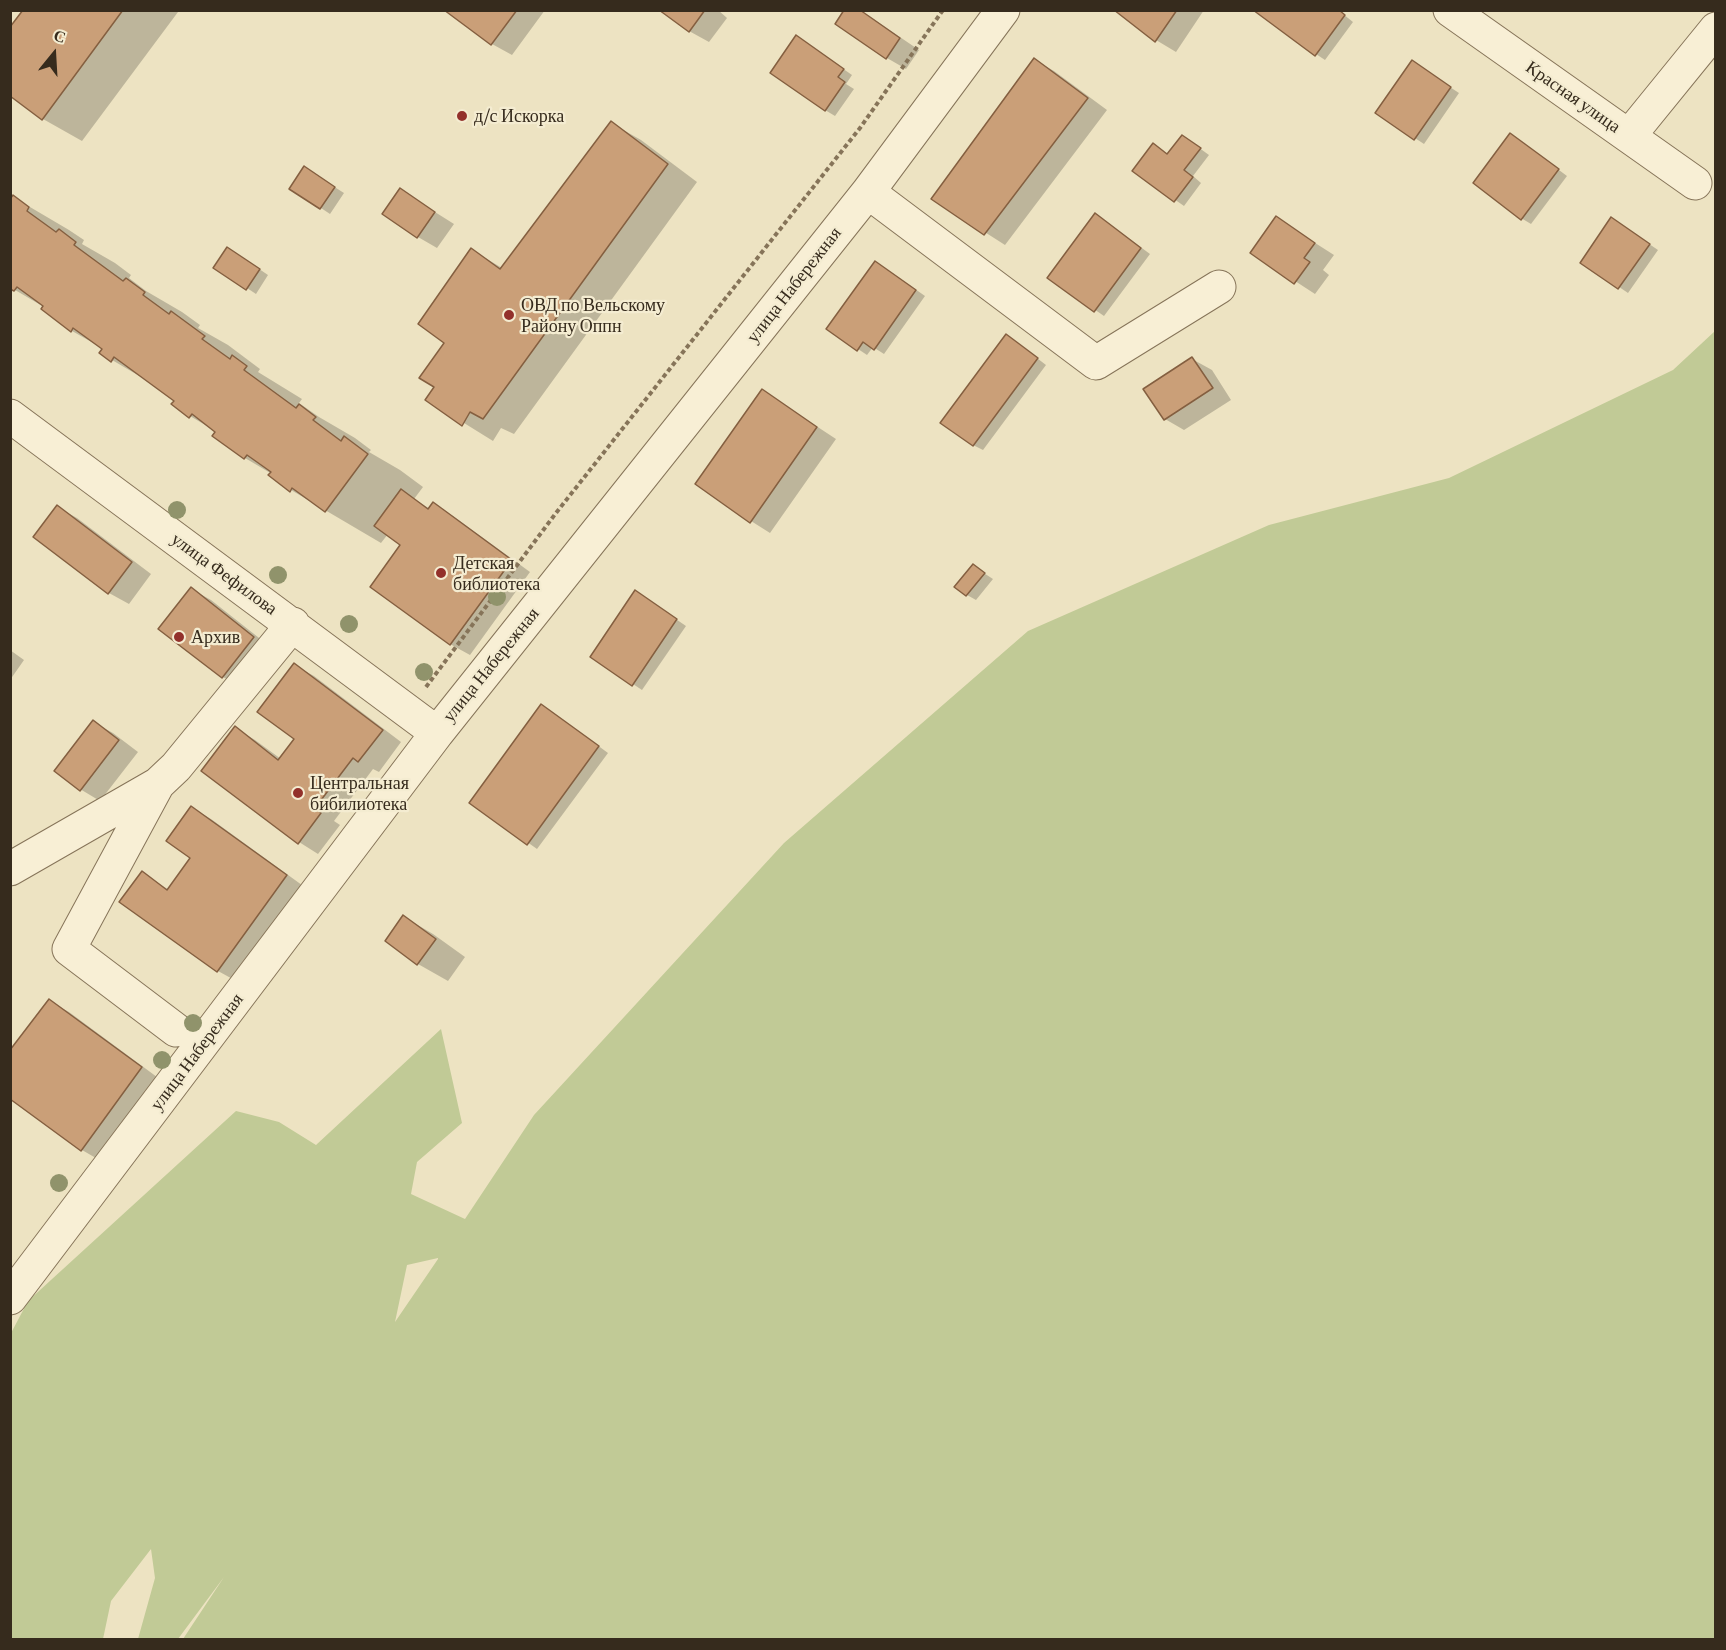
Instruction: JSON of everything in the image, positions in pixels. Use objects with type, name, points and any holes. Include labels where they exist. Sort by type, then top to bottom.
[{"type":"street","name":"улица Набережная","points":[[10,1298],[437,733],[867,192],[1003,10]]},
{"type":"street","name":"Красная улица","points":[[1450,10],[1695,183]]},
{"type":"street","points":[[1629,136],[1716,30]]},
{"type":"street","points":[[867,192],[1096,363],[1219,287]]},
{"type":"street","name":"улица Фефилова","points":[[10,416],[437,733]]},
{"type":"street","points":[[10,869],[158,784],[176,767],[293,624]]},
{"type":"street","points":[[158,784],[69,949],[176,1030]]},
{"type":"path","points":[[408,711],[550,521],[860,128],[943,10]]},
{"type":"green space","points":[[1715,331],[1715,1639],[183,1639],[224,1577],[178,1639],[138,1639],[155,1578],[151,1549],[111,1601],[103,1639],[11,1639],[10,1335],[28,1301],[236,1111],[279,1122],[316,1145],[441,1029],[462,1123],[417,1162],[411,1194],[465,1219],[534,1115],[784,843],[1028,631],[1269,525],[1449,478],[1673,370]],"holes":[[[438,1259],[395,1322],[407,1265]]]},
{"type":"building","points":[[23,10],[123,10],[42,120],[10,96],[10,27]]},
{"type":"building","points":[[444,10],[517,10],[491,45]]},
{"type":"building","points":[[659,10],[705,10],[689,32]]},
{"type":"building","points":[[844,10],[860,10],[900,38],[886,59],[835,24]]},
{"type":"building","points":[[1114,10],[1177,10],[1155,42]]},
{"type":"building","points":[[1253,10],[1339,10],[1345,15],[1315,56]]},
{"type":"building","points":[[796,35],[844,69],[838,77],[845,82],[825,111],[770,73]]},
{"type":"building","points":[[1034,58],[1088,98],[984,235],[931,199]]},
{"type":"building","points":[[1412,60],[1451,87],[1414,140],[1375,113]]},
{"type":"building","points":[[611,121],[668,164],[483,419],[470,412],[462,426],[425,400],[434,387],[419,378],[444,343],[418,324],[471,248],[500,269]]},
{"type":"building","points":[[1510,133],[1559,169],[1521,220],[1473,183]]},
{"type":"building","points":[[1182,135],[1201,148],[1184,170],[1193,177],[1174,202],[1132,171],[1153,143],[1167,154]]},
{"type":"building","points":[[304,166],[335,187],[320,209],[289,189]]},
{"type":"building","points":[[400,188],[435,212],[417,238],[382,214]]},
{"type":"building","points":[[13,195],[29,207],[27,211],[56,232],[59,229],[76,242],[74,245],[123,281],[126,278],[145,292],[143,295],[169,314],[171,311],[205,336],[202,339],[230,359],[232,355],[247,366],[244,370],[296,408],[299,404],[316,417],[313,420],[341,441],[344,436],[368,454],[325,512],[292,488],[290,492],[268,475],[271,472],[247,455],[244,459],[212,436],[215,432],[192,414],[189,418],[171,404],[174,401],[114,357],[111,362],[99,353],[102,349],[73,328],[71,332],[41,309],[43,306],[17,287],[14,291],[10,289],[10,199]]},
{"type":"building","points":[[1095,213],[1141,248],[1094,312],[1047,278]]},
{"type":"building","points":[[1276,216],[1315,243],[1304,258],[1310,262],[1294,284],[1250,253]]},
{"type":"building","points":[[1611,217],[1650,244],[1618,289],[1580,263]]},
{"type":"building","points":[[227,247],[260,269],[246,290],[213,268]]},
{"type":"building","points":[[875,261],[916,290],[874,350],[863,342],[857,351],[826,329]]},
{"type":"building","points":[[1006,334],[1038,358],[973,446],[940,423]]},
{"type":"building","points":[[1192,357],[1213,388],[1164,420],[1143,389]]},
{"type":"building","points":[[762,389],[817,427],[750,523],[695,484]]},
{"type":"building","name":"Детская библиотека","points":[[401,489],[428,509],[433,502],[512,560],[450,645],[370,587],[400,545],[374,526]]},
{"type":"building","points":[[57,505],[132,562],[108,594],[33,537]]},
{"type":"building","points":[[973,564],[985,573],[966,596],[954,587]]},
{"type":"building","points":[[191,587],[254,637],[222,678],[158,629]]},
{"type":"building","points":[[635,590],[677,619],[632,686],[590,657]]},
{"type":"building","points":[[294,663],[383,730],[358,762],[353,758],[315,808],[321,813],[298,844],[201,771],[235,726],[278,760],[294,739],[257,712]]},
{"type":"building","points":[[541,704],[599,746],[527,845],[469,803]]},
{"type":"building","points":[[93,720],[119,740],[80,791],[54,771]]},
{"type":"building","points":[[191,806],[287,875],[217,972],[119,902],[142,871],[167,890],[190,858],[166,841]]},
{"type":"building","points":[[403,915],[436,939],[417,965],[385,941]]},
{"type":"building","points":[[49,999],[142,1067],[81,1151],[10,1099],[10,1050]]},
{"type":"place","name":"д/с Искорка","points":[[462,116]]},
{"type":"place","name":"ОВД по Вельскому Району Оппн","points":[[509,315]]},
{"type":"place","name":"Детская библиотека","points":[[441,573]]},
{"type":"place","name":"Архив","points":[[179,637]]},
{"type":"place","name":"Центральная бибилиотека","points":[[298,793]]}]
